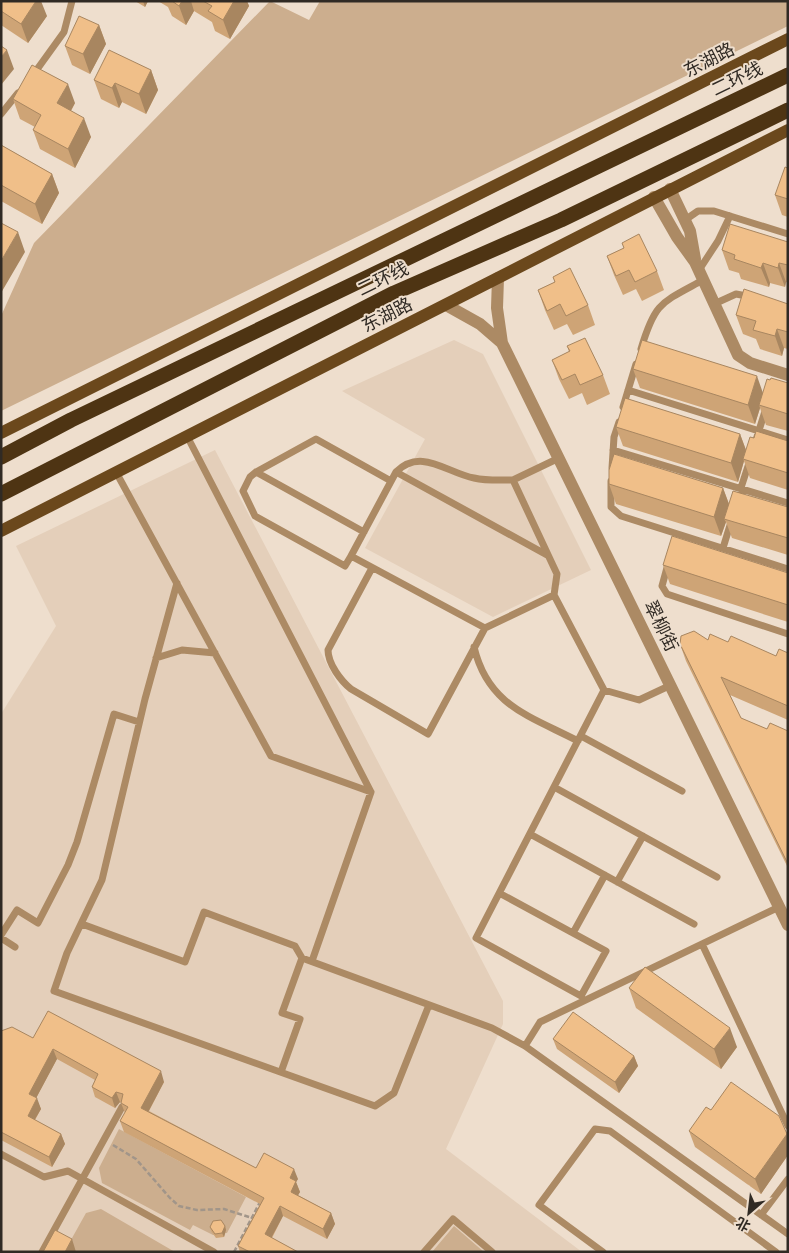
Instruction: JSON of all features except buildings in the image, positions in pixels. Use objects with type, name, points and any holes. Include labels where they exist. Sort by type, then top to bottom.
[{"type":"highway","name":"二环线","points":[[1,457],[71,420],[788,75]]},
{"type":"highway","name":"二环线","points":[[1,494],[394,293],[561,220],[788,110]]},
{"type":"main road","name":"东湖路","points":[[1,432],[788,39]]},
{"type":"main road","name":"东湖路","points":[[1,531],[788,130]]},
{"type":"street","points":[[670,189],[690,232],[699,271]]},
{"type":"street","points":[[654,197],[699,271],[738,355],[750,363],[779,376]]},
{"type":"street","points":[[498,278],[497,308],[502,343]]},
{"type":"street","points":[[446,305],[480,324],[502,343]]},
{"type":"street","name":"翠柳街","points":[[502,343],[788,925]]},
{"type":"lane","points":[[29,80],[50,54],[64,32],[72,1]]},
{"type":"lane","points":[[1,114],[24,86]]},
{"type":"lane","points":[[685,220],[706,210],[788,234]]},
{"type":"lane","points":[[730,216],[718,242],[699,271],[654,314],[649,323],[614,437],[610,500],[614,511],[621,516],[788,569]]},
{"type":"lane","points":[[714,304],[736,294],[763,300]]},
{"type":"lane","points":[[628,390],[788,440]]},
{"type":"lane","points":[[754,447],[769,397]]},
{"type":"lane","points":[[187,436],[371,792],[312,961]]},
{"type":"lane","points":[[391,481],[316,439],[256,472],[250,477],[243,491],[255,516],[345,566],[396,472],[407,464],[427,461],[473,478],[513,480],[559,458]]},
{"type":"lane","points":[[613,450],[788,503]]},
{"type":"lane","points":[[736,506],[751,456]]},
{"type":"lane","points":[[116,472],[271,756],[371,792]]},
{"type":"lane","points":[[256,472],[364,532]]},
{"type":"lane","points":[[396,472],[548,555]]},
{"type":"lane","points":[[513,480],[557,574],[554,595],[604,690],[639,700],[671,685]]},
{"type":"lane","points":[[723,548],[733,514]]},
{"type":"lane","points":[[674,542],[677,534]]},
{"type":"lane","points":[[351,556],[485,628]]},
{"type":"lane","points":[[670,558],[662,586],[667,594],[788,634]]},
{"type":"lane","points":[[372,568],[328,650],[328,657],[344,684],[428,734],[485,628],[554,595]]},
{"type":"lane","points":[[177,583],[139,722],[102,880],[67,952],[54,991],[375,1106],[394,1092],[429,1004]]},
{"type":"lane","points":[[474,648],[483,674],[496,695],[516,708],[682,791]]},
{"type":"lane","points":[[156,658],[182,650],[215,653]]},
{"type":"lane","points":[[500,894],[606,951],[581,996],[476,938],[604,690]]},
{"type":"lane","points":[[15,947],[1,936],[16,910],[38,923],[56,889],[77,842],[114,714],[139,722]]},
{"type":"lane","points":[[554,787],[717,877]]},
{"type":"lane","points":[[530,834],[694,924]]},
{"type":"lane","points":[[617,882],[643,836]]},
{"type":"lane","points":[[573,933],[605,875]]},
{"type":"lane","points":[[524,1046],[540,1022],[779,907]]},
{"type":"lane","points":[[82,924],[185,962],[204,912],[294,946],[302,958],[492,1028],[524,1046],[788,1234]]},
{"type":"lane","points":[[702,944],[788,1126]]},
{"type":"lane","points":[[281,1072],[300,1019],[282,1013],[302,958]]},
{"type":"lane","points":[[42,1252],[122,1108]]},
{"type":"lane","points":[[603,1252],[539,1205],[595,1129],[602,1128],[610,1131],[776,1252]]},
{"type":"lane","points":[[1,1154],[44,1177],[68,1171],[214,1252]]},
{"type":"lane","points":[[761,1215],[788,1179]]},
{"type":"lane","points":[[424,1252],[453,1218],[492,1252]]},
{"type":"path","points":[[104,1140],[136,1159],[179,1206],[197,1210],[224,1209],[252,1218]]},
{"type":"path","points":[[234,1252],[261,1201]]},
{"type":"shaded area","points":[[270,1],[309,20],[320,1],[788,1],[788,26],[1,411],[1,316],[34,243]]},
{"type":"shaded area","points":[[454,340],[483,354],[591,570],[493,617],[365,548],[425,439],[342,391]]},
{"type":"shaded area","points":[[215,450],[503,1001],[503,1024],[446,1149],[582,1252],[1,1252],[1,714],[56,626],[16,546]]},
{"type":"shaded area","points":[[119,1129],[246,1197],[227,1233],[213,1235],[193,1225],[190,1230],[102,1183],[99,1168]]},
{"type":"shaded area","points":[[101,1209],[175,1252],[56,1252],[67,1247],[86,1213]]},
{"type":"shaded area","points":[[454,1226],[484,1252],[432,1252]]}]
